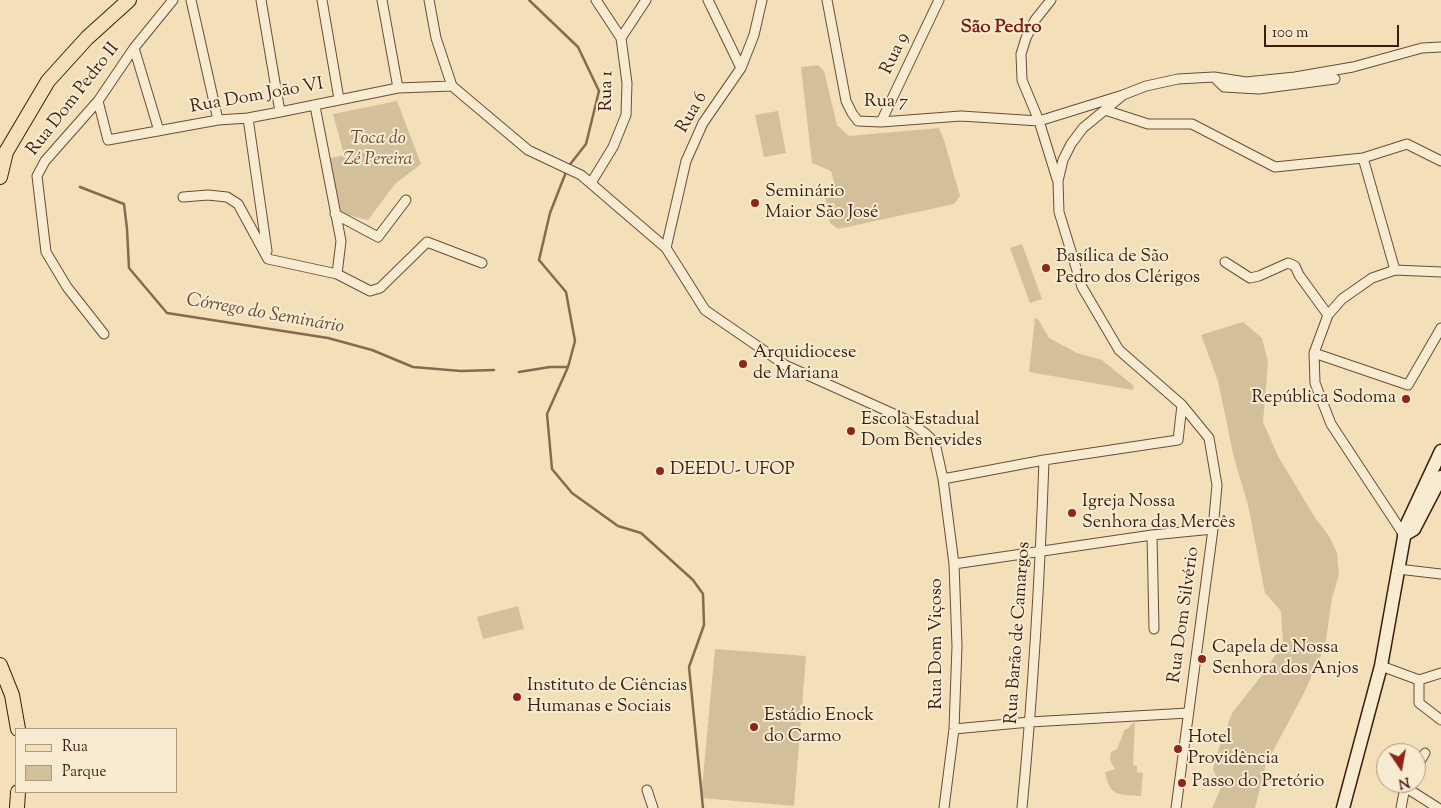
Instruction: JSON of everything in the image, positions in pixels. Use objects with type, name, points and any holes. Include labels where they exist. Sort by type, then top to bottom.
[{"type":"main road","points":[[0,177],[6,152],[48,81],[87,38],[129,0]]},
{"type":"main road","points":[[0,665],[12,695],[18,728]]},
{"type":"main road","points":[[17,808],[18,793]]},
{"type":"street","name":"Rua Dom Pedro II","points":[[104,334],[67,287],[46,252],[37,176],[44,161],[98,101],[134,48],[173,0]]},
{"type":"street","points":[[191,0],[218,120]]},
{"type":"street","points":[[261,0],[280,112]]},
{"type":"street","points":[[322,0],[339,99]]},
{"type":"street","points":[[382,0],[398,88]]},
{"type":"street","points":[[428,0],[436,38],[452,86]]},
{"type":"street","points":[[621,38],[646,0]]},
{"type":"street","points":[[708,0],[741,68]]},
{"type":"street","name":"Rua 6","points":[[666,248],[686,161],[703,123],[741,68],[754,35],[762,0]]},
{"type":"street","name":"Rua 7","points":[[827,0],[846,101],[858,121],[881,122],[961,116],[1039,121]]},
{"type":"street","name":"Rua 9","points":[[881,122],[939,0]]},
{"type":"street","points":[[1051,0],[1036,20],[1026,38],[1021,54],[1022,80],[1039,121],[1058,181]]},
{"type":"street","name":"Rua 1","points":[[591,183],[612,146],[626,115],[627,83],[621,38],[600,2]]},
{"type":"street","points":[[1039,121],[1146,86],[1178,79],[1214,77],[1246,82],[1295,77],[1353,67],[1422,48],[1441,47]]},
{"type":"street","points":[[134,48],[159,131]]},
{"type":"street","points":[[1214,77],[1224,87],[1259,90],[1335,79]]},
{"type":"street","name":"Rua Dom João VI","points":[[98,101],[108,140],[218,120],[248,118],[315,106],[339,99],[398,88],[452,86]]},
{"type":"street","name":"Rua Dom Viçoso","points":[[452,86],[528,150],[580,175],[591,183],[666,248],[705,310],[785,365],[905,419],[935,443],[943,479],[954,564],[957,646],[954,729],[944,808]]},
{"type":"street","points":[[1058,181],[1063,160],[1071,144],[1083,128],[1123,95]]},
{"type":"street","points":[[315,106],[341,242],[337,274]]},
{"type":"street","points":[[1105,110],[1148,124],[1192,124],[1275,167],[1363,158],[1407,144],[1441,161]]},
{"type":"street","points":[[248,118],[268,259]]},
{"type":"street","points":[[1363,158],[1395,270]]},
{"type":"street","name":"Rua Dom Silvério","points":[[1058,181],[1059,212],[1082,287],[1119,350],[1182,405],[1209,438],[1217,485],[1213,529],[1176,808]]},
{"type":"street","points":[[183,197],[208,195],[227,197],[238,204],[268,259],[337,274],[370,291],[380,288],[427,242],[482,263]]},
{"type":"street","points":[[335,214],[378,237],[406,200]]},
{"type":"street","points":[[1224,262],[1250,278],[1288,263],[1295,266],[1299,275],[1328,315]]},
{"type":"street","points":[[1404,535],[1330,424],[1316,383],[1314,353],[1328,315],[1342,299],[1372,278],[1395,270],[1441,272]]},
{"type":"street","points":[[1314,353],[1408,385],[1441,328]]},
{"type":"street","points":[[943,479],[1044,460],[1178,440],[1182,405]]},
{"type":"street","points":[[1343,808],[1381,666],[1406,526],[1441,451]]},
{"type":"street","name":"Rua Barão de Camargos","points":[[1022,808],[1030,722],[1041,551],[1044,460]]},
{"type":"street","points":[[1404,535],[1414,529],[1441,477]]},
{"type":"street","points":[[954,564],[1152,535],[1213,529]]},
{"type":"street","points":[[1152,535],[1154,629]]},
{"type":"street","points":[[1398,569],[1441,574]]},
{"type":"street","points":[[1381,666],[1419,680],[1441,673]]},
{"type":"street","points":[[1419,680],[1419,703],[1441,720]]},
{"type":"street","points":[[954,729],[1030,722],[1188,713]]},
{"type":"street","points":[[647,790],[653,808]]},
{"type":"street","points":[[1401,808],[1404,793]]},
{"type":"street","points":[[1417,793],[1438,808]]},
{"type":"green space","points":[[818,65],[824,71],[837,125],[849,136],[939,128],[960,196],[954,204],[838,229],[830,223],[825,196],[835,186],[831,171],[812,163],[801,67]]},
{"type":"green space","name":"Toca do Zé Pereira","points":[[397,101],[421,164],[395,184],[368,220],[331,211],[323,160],[344,155],[333,114]]},
{"type":"green space","points":[[778,111],[786,153],[764,157],[755,115]]},
{"type":"green space","points":[[1022,244],[1042,299],[1030,303],[1010,248]]},
{"type":"green space","points":[[1035,318],[1038,319],[1049,338],[1077,353],[1102,360],[1134,386],[1133,390],[1029,372]]},
{"type":"green space","points":[[1243,322],[1262,338],[1268,362],[1263,422],[1279,458],[1316,519],[1329,536],[1337,553],[1339,575],[1332,598],[1325,647],[1303,695],[1266,764],[1255,808],[1212,808],[1221,788],[1213,769],[1232,713],[1259,679],[1283,644],[1281,611],[1265,593],[1248,505],[1234,458],[1218,381],[1201,335]]},
{"type":"green space","points":[[518,606],[524,629],[483,639],[477,617]]},
{"type":"green space","name":"Estádio Enock do Carmo","points":[[715,649],[806,656],[794,806],[701,798]]},
{"type":"green space","points":[[1135,722],[1133,765],[1137,766],[1137,772],[1143,773],[1141,796],[1117,793],[1110,786],[1105,772],[1115,769],[1110,757],[1111,752],[1117,749],[1125,729]]},
{"type":"waterway","points":[[529,0],[578,47],[599,91],[586,144],[568,167],[550,213],[539,260],[566,292],[575,341],[568,367],[547,414],[552,469],[572,493],[618,526],[641,533],[693,580],[703,594],[704,625],[689,667],[703,808]]},
{"type":"waterway","name":"Córrego do Seminário","points":[[80,187],[124,204],[129,268],[167,313],[328,338],[372,350],[413,367],[461,371],[494,370]]},
{"type":"waterway","name":"Córrego do Seminário","points":[[519,372],[550,367],[568,367]]},
{"type":"place","name":"Seminário Maior São José","points":[[755,203]]},
{"type":"place","name":"Basílica de São Pedro dos Clérigos","points":[[1046,268]]},
{"type":"place","name":"Arquidiocese de Mariana","points":[[743,364]]},
{"type":"place","name":"República Sodoma","points":[[1406,399]]},
{"type":"place","name":"Escola Estadual Dom Benevides","points":[[851,431]]},
{"type":"place","name":"DEEDU- UFOP","points":[[660,471]]},
{"type":"place","name":"Igreja Nossa Senhora das Mercês","points":[[1072,513]]},
{"type":"place","name":"Capela de Nossa Senhora dos Anjos","points":[[1202,659]]},
{"type":"place","name":"Instituto de Ciências Humanas e Sociais","points":[[517,697]]},
{"type":"place","name":"Estádio Enock do Carmo","points":[[754,727]]},
{"type":"place","name":"Hotel Providência","points":[[1178,749]]},
{"type":"place","name":"Passo do Pretório","points":[[1182,783]]},
{"type":"district","name":"São Pedro","points":[[1001,29]]}]
